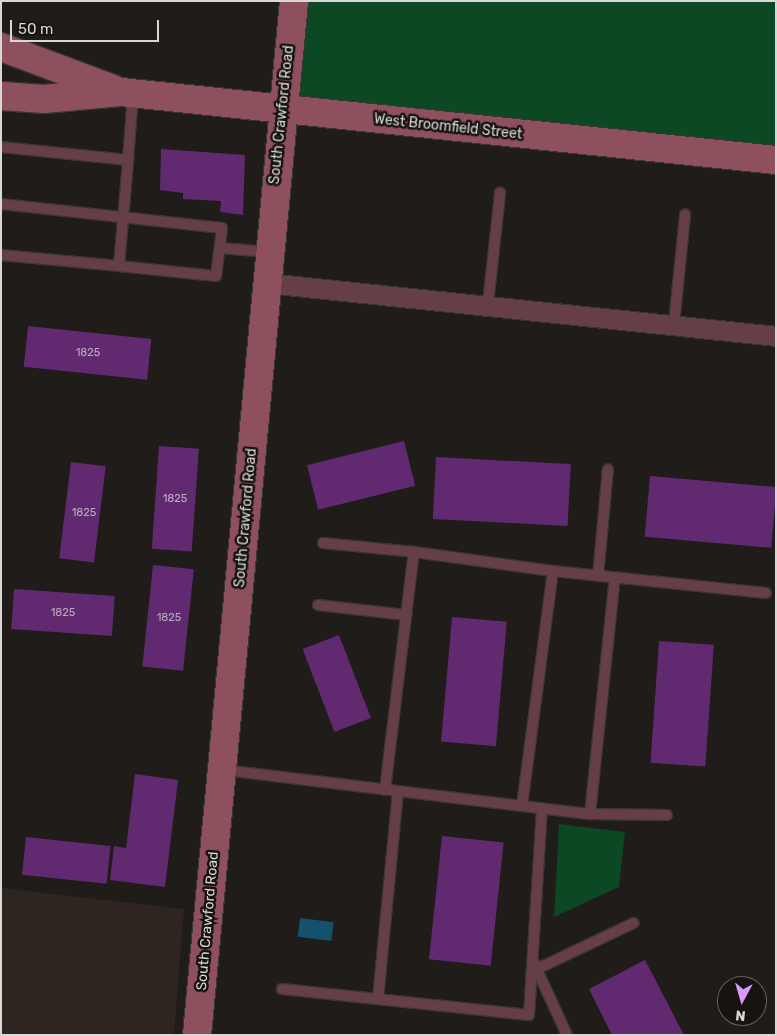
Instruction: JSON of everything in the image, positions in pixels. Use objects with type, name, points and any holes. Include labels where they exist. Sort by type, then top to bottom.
[{"type":"street","name":"South Crawford Road","points":[[197,1035],[223,770],[282,110],[294,1]]},
{"type":"street","name":"West Broomfield Street","points":[[1,47],[127,93]]},
{"type":"street","name":"West Broomfield Street","points":[[1,96],[44,99],[127,93],[776,160]]},
{"type":"street","points":[[267,283],[488,304],[776,336]]},
{"type":"lane","points":[[119,266],[128,160],[127,93]]},
{"type":"lane","points":[[1,147],[128,160]]},
{"type":"lane","points":[[488,304],[500,193]]},
{"type":"lane","points":[[1,204],[222,228],[216,276],[1,255]]},
{"type":"lane","points":[[674,324],[685,214]]},
{"type":"lane","points":[[220,248],[270,252]]},
{"type":"lane","points":[[598,576],[608,469]]},
{"type":"lane","points":[[323,543],[414,552],[553,571],[766,593]]},
{"type":"lane","points":[[385,790],[414,552]]},
{"type":"lane","points":[[522,806],[553,571]]},
{"type":"lane","points":[[590,814],[615,577]]},
{"type":"lane","points":[[318,605],[406,615]]},
{"type":"lane","points":[[223,770],[590,814],[667,815]]},
{"type":"lane","points":[[378,999],[398,792]]},
{"type":"lane","points":[[282,989],[530,1015],[535,965],[542,808]]},
{"type":"lane","points":[[535,965],[634,923]]},
{"type":"lane","points":[[535,965],[568,1035]]},
{"type":"shaded area","points":[[1,888],[184,909],[174,1035],[1,1035]]},
{"type":"green space","points":[[292,1],[776,1],[776,155],[281,103]]},
{"type":"green space","points":[[559,824],[625,832],[619,887],[554,917]]},
{"type":"water","points":[[300,918],[334,922],[331,941],[298,937]]},
{"type":"building","points":[[161,149],[245,155],[243,215],[220,212],[221,201],[183,199],[183,193],[160,190]]},
{"type":"building","points":[[28,326],[151,339],[147,380],[24,367]]},
{"type":"building","points":[[404,441],[415,486],[318,510],[307,465]]},
{"type":"building","points":[[159,446],[199,449],[192,552],[152,549]]},
{"type":"building","points":[[436,457],[571,464],[568,526],[433,519]]},
{"type":"building","points":[[71,462],[106,466],[94,563],[59,558]]},
{"type":"building","points":[[650,476],[776,487],[771,548],[645,537]]},
{"type":"building","points":[[153,565],[194,569],[183,671],[142,666]]},
{"type":"building","points":[[14,589],[115,596],[112,636],[11,629]]},
{"type":"building","points":[[452,617],[507,622],[496,746],[441,742]]},
{"type":"building","points":[[339,635],[371,718],[334,732],[303,649]]},
{"type":"building","points":[[659,641],[714,645],[705,767],[650,763]]},
{"type":"building","points":[[135,774],[178,780],[165,887],[110,880],[114,846],[126,848]]},
{"type":"building","points":[[442,836],[504,842],[491,966],[429,959]]},
{"type":"building","points":[[26,837],[111,846],[107,884],[22,875]]},
{"type":"building","points":[[645,960],[684,1035],[612,1035],[589,989]]}]
